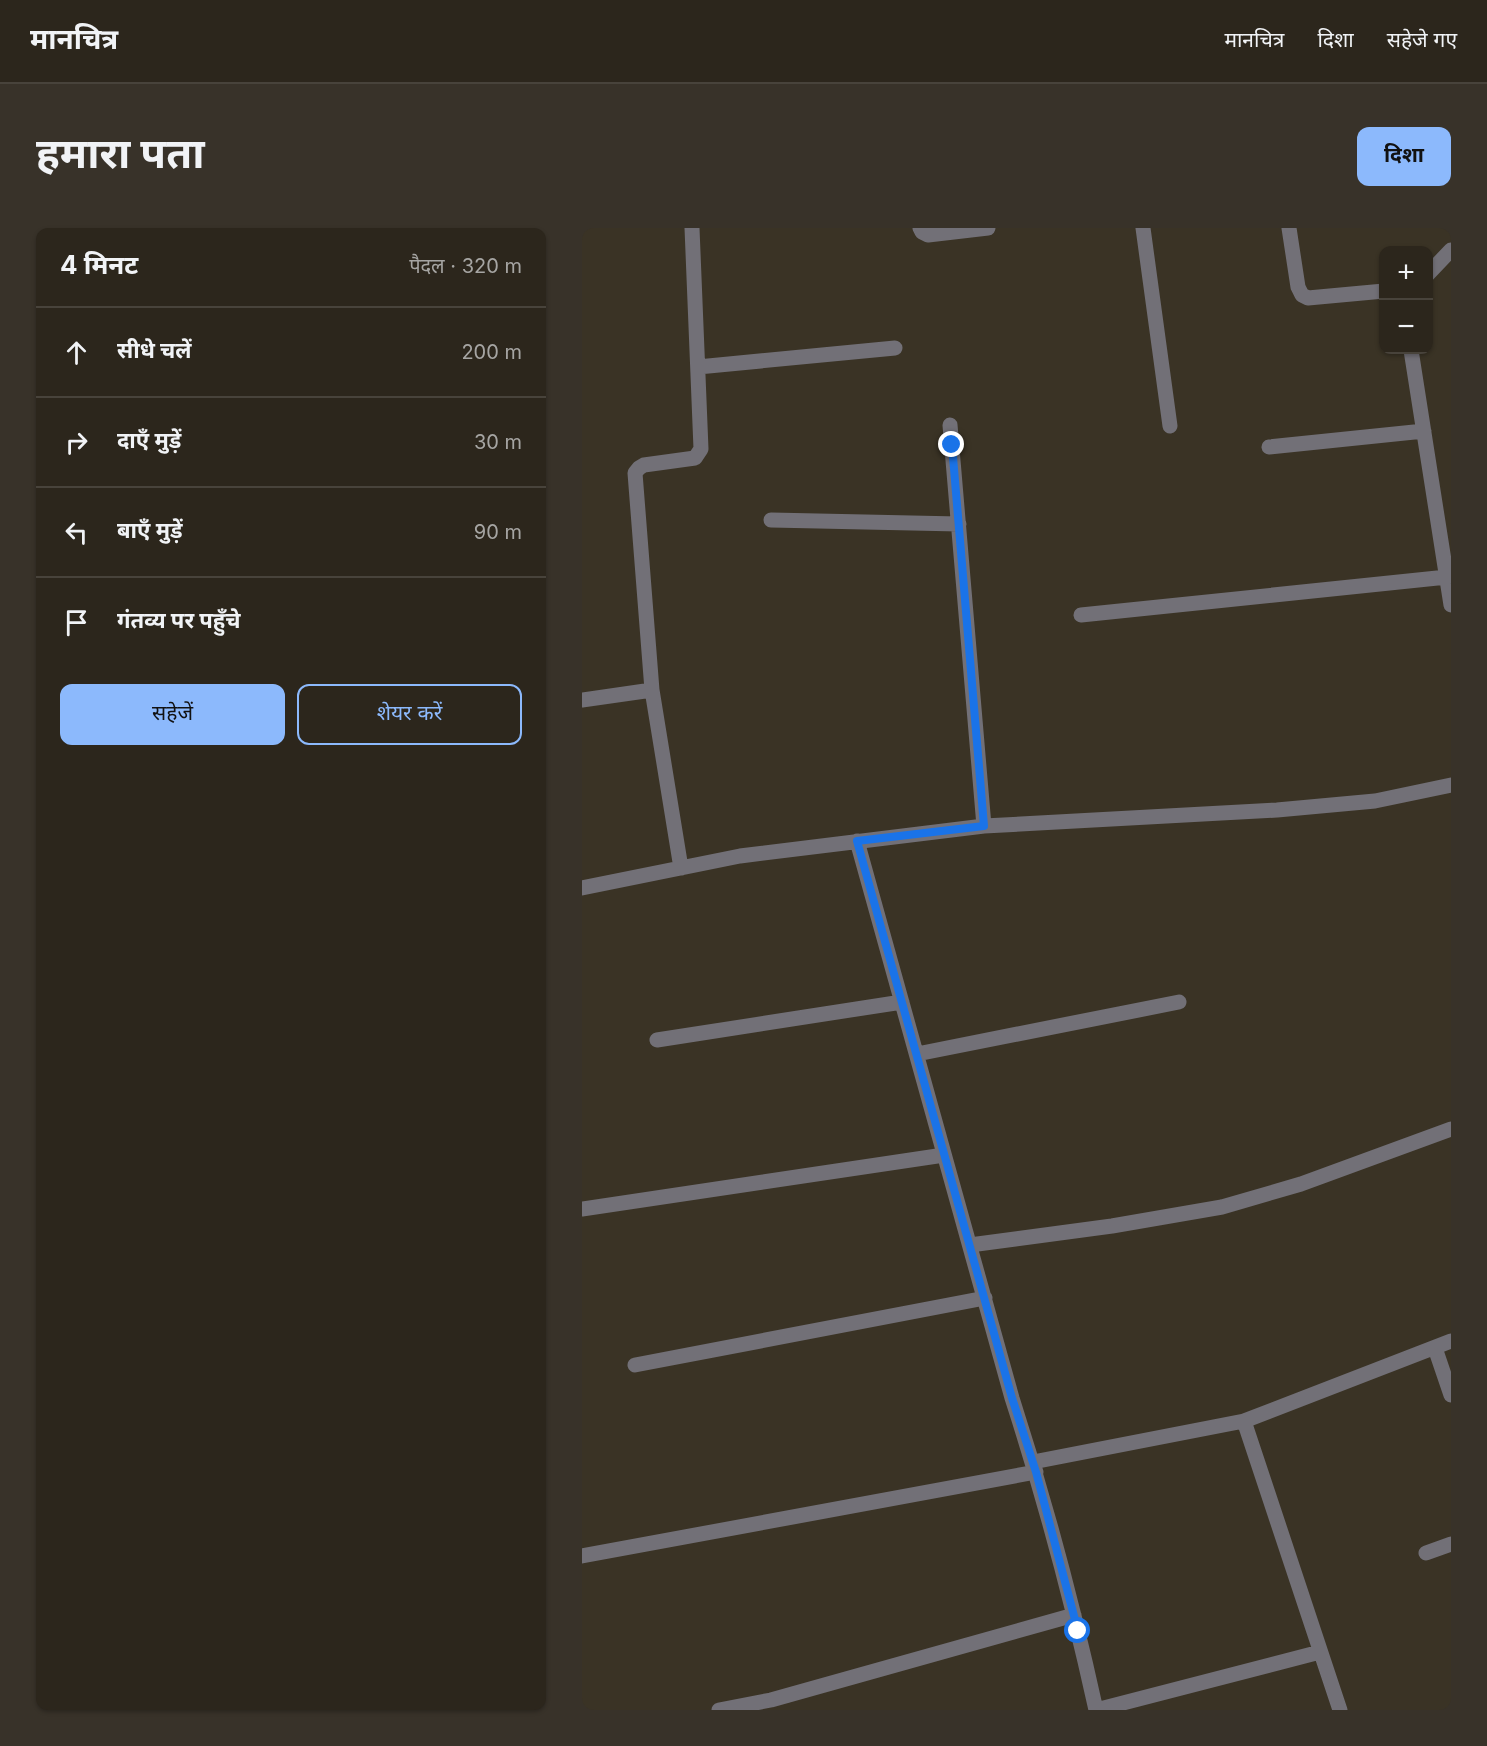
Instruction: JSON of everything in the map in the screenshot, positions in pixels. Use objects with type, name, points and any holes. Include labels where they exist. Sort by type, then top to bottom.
[{"type":"street","points":[[681,868],[652,690],[636,473],[644,465],[694,458],[702,449],[692,228]]},
{"type":"street","points":[[920,228],[928,235],[988,228]]},
{"type":"street","points":[[1143,228],[1170,426]]},
{"type":"street","points":[[1289,228],[1298,287],[1302,295],[1308,298],[1379,291]]},
{"type":"street","points":[[1433,269],[1451,250]]},
{"type":"street","points":[[698,367],[895,348]]},
{"type":"street","points":[[1412,354],[1451,605]]},
{"type":"street","points":[[950,425],[984,826]]},
{"type":"street","points":[[1269,447],[1424,431]]},
{"type":"street","points":[[771,520],[959,524]]},
{"type":"street","points":[[1081,615],[1447,577]]},
{"type":"street","points":[[582,700],[652,690]]},
{"type":"street","points":[[582,888],[740,856],[857,841],[984,826],[1277,810],[1375,801],[1451,785]]},
{"type":"street","points":[[857,841],[1034,1467],[1074,1615],[1096,1710],[1320,1652]]},
{"type":"street","points":[[657,1040],[902,1002]]},
{"type":"street","points":[[917,1054],[1179,1002]]},
{"type":"street","points":[[970,1245],[1112,1226],[1222,1207],[1301,1184],[1451,1129]]},
{"type":"street","points":[[582,1209],[944,1155]]},
{"type":"street","points":[[635,1365],[985,1298]]},
{"type":"street","points":[[582,1556],[1034,1467],[1244,1421],[1451,1341]]},
{"type":"street","points":[[1435,1348],[1451,1395]]},
{"type":"street","points":[[1244,1421],[1340,1710]]},
{"type":"street","points":[[1426,1553],[1451,1544]]},
{"type":"street","points":[[718,1710],[771,1700],[1074,1615]]},
{"type":"route","points":[[952,445],[984,826],[857,841],[1012,1398],[1036,1472],[1078,1631]]}]
